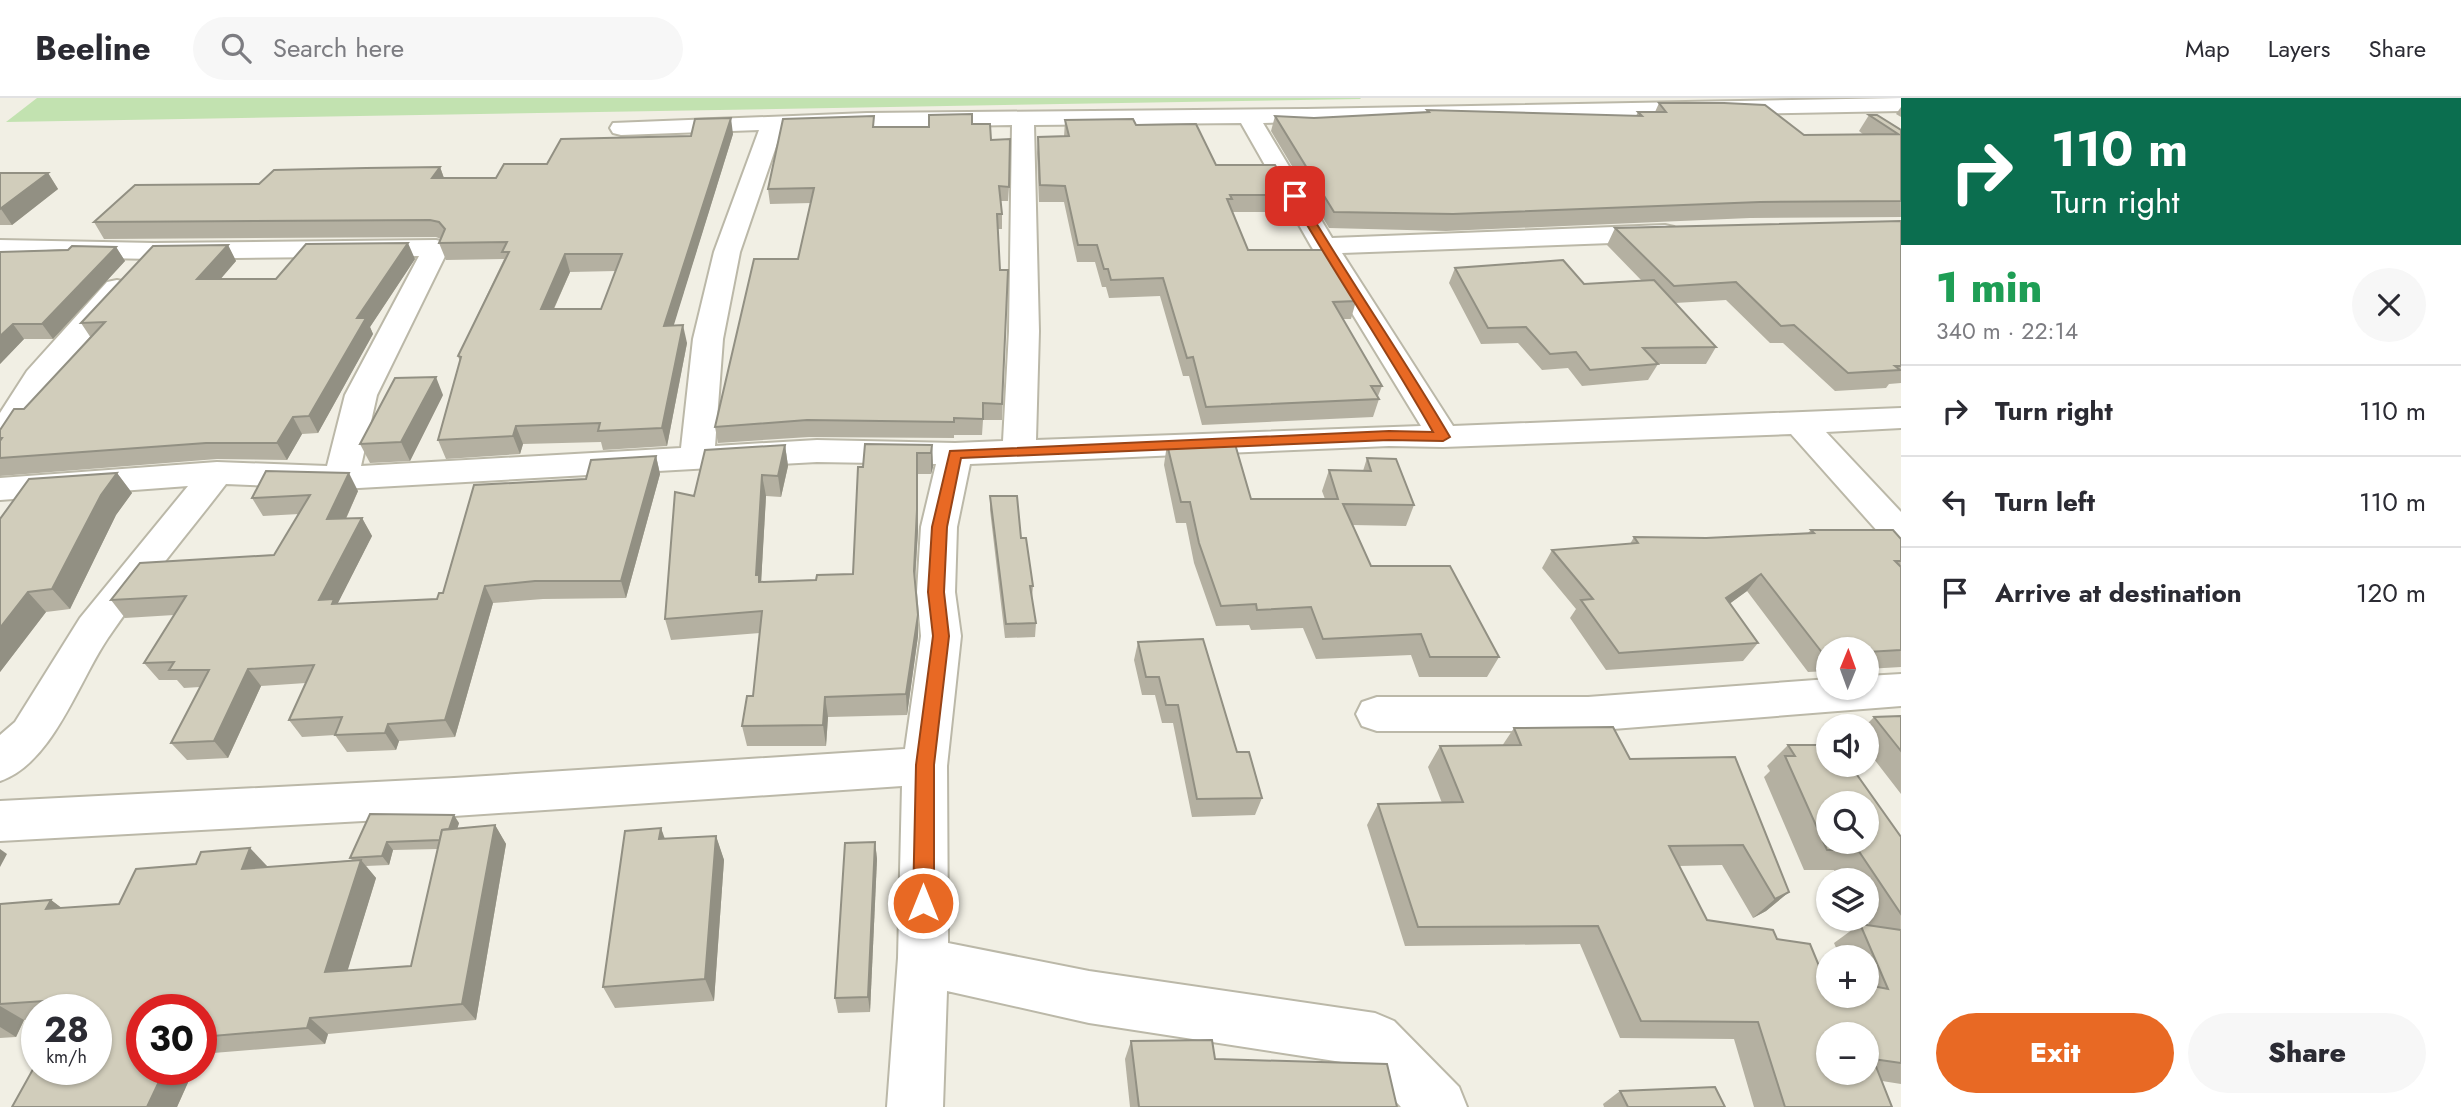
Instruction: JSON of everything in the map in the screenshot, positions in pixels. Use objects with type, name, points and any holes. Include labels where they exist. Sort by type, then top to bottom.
[{"type":"street","points":[[621,128],[1023,118],[1307,116],[1901,104]]},
{"type":"street","points":[[1846,105],[1877,124]]},
{"type":"street","points":[[1247,115],[1324,246],[1398,360],[1443,437]]},
{"type":"street","points":[[1020,452],[1018,425],[1024,331],[1023,118]]},
{"type":"street","points":[[696,459],[708,340],[727,251],[773,124]]},
{"type":"street","points":[[1324,246],[1686,232]]},
{"type":"street","points":[[0,248],[154,251],[250,247],[436,248],[361,395],[341,478]]},
{"type":"street","points":[[0,438],[38,378],[116,289],[154,251]]},
{"type":"street","points":[[0,489],[217,473],[341,478],[817,451],[955,454],[1389,436],[1443,437],[1800,424],[1901,418]]},
{"type":"street","points":[[1800,424],[1901,534]]},
{"type":"street","points":[[915,1107],[923,958],[925,765],[941,636],[936,592],[939,527],[955,454]]},
{"type":"street","points":[[0,763],[30,734],[94,628],[217,473]]},
{"type":"street","points":[[1377,714],[1588,714],[1901,690]]},
{"type":"street","points":[[0,821],[454,797],[925,765]]},
{"type":"street","points":[[923,958],[959,971],[1090,997],[1375,1040],[1439,1107]]},
{"type":"green space","points":[[37,98],[1360,98],[1361,99],[6,122]]},
{"type":"building","points":[[1659,103],[1765,105],[1804,135],[1898,134],[1869,115],[1877,115],[1901,130],[1901,201],[1760,202],[1453,214],[1334,212],[1275,116],[1314,118],[1429,112],[1427,110],[1642,116],[1638,112],[1666,112]]},
{"type":"building","points":[[972,114],[972,124],[990,124],[991,140],[1010,139],[1009,187],[999,186],[1002,214],[997,214],[1000,270],[1008,270],[1002,404],[983,403],[983,419],[954,418],[954,422],[807,420],[715,427],[754,259],[798,259],[814,188],[768,189],[783,119],[874,116],[873,127],[929,127],[929,115]]},
{"type":"building","points":[[731,118],[664,326],[683,325],[662,428],[598,431],[600,423],[516,426],[513,436],[438,440],[461,357],[458,356],[509,252],[502,252],[507,242],[439,243],[445,229],[439,222],[430,220],[94,222],[135,185],[259,184],[274,170],[366,168],[440,167],[432,178],[496,178],[504,164],[547,164],[561,139],[691,136],[695,119]],"holes":[[[565,254],[622,254],[601,309],[541,309]]]},
{"type":"building","points":[[1133,119],[1136,125],[1196,124],[1216,165],[1275,165],[1293,195],[1230,195],[1232,199],[1227,199],[1248,250],[1326,250],[1356,301],[1333,302],[1382,386],[1371,386],[1379,399],[1206,407],[1193,357],[1187,358],[1163,278],[1111,280],[1108,269],[1104,269],[1097,245],[1078,245],[1065,186],[1040,185],[1038,137],[1069,136],[1065,120]]},
{"type":"building","points":[[0,173],[48,173],[0,209]]},
{"type":"building","points":[[1901,221],[1901,366],[1895,366],[1900,370],[1848,373],[1794,325],[1781,326],[1736,282],[1674,286],[1615,228]]},
{"type":"building","points":[[408,243],[357,318],[366,318],[309,416],[293,417],[277,443],[206,443],[0,458],[0,430],[14,409],[24,409],[105,322],[81,323],[153,246],[228,245],[197,279],[276,279],[306,244]]},
{"type":"building","points":[[72,246],[116,247],[42,324],[13,324],[0,336],[0,252],[68,250]]},
{"type":"building","points":[[1563,260],[1584,284],[1654,280],[1716,347],[1643,348],[1658,364],[1590,370],[1576,352],[1550,354],[1526,327],[1488,328],[1455,268]]},
{"type":"building","points":[[436,377],[401,442],[360,444],[395,378]]},
{"type":"building","points":[[865,444],[932,445],[931,453],[917,453],[914,571],[918,615],[906,694],[825,697],[823,725],[742,726],[747,696],[753,696],[762,611],[665,619],[675,492],[694,496],[705,450],[785,445],[778,476],[762,475],[756,575],[759,575],[759,582],[816,580],[817,575],[853,574],[858,467],[863,467]]},
{"type":"building","points":[[1167,444],[1235,444],[1251,499],[1338,499],[1329,470],[1371,471],[1367,458],[1396,459],[1414,505],[1343,504],[1371,566],[1450,566],[1499,657],[1430,657],[1421,634],[1323,639],[1311,607],[1257,610],[1256,604],[1221,606],[1199,543],[1190,502],[1181,502]]},
{"type":"building","points":[[656,456],[621,581],[535,581],[485,586],[445,720],[388,724],[385,733],[335,735],[342,717],[289,720],[314,665],[248,669],[214,741],[171,743],[209,670],[169,670],[174,662],[144,663],[186,596],[111,600],[140,563],[274,555],[310,495],[252,498],[266,471],[349,473],[327,519],[362,518],[319,600],[334,599],[332,604],[437,599],[439,593],[443,593],[474,485],[586,479],[591,460]]},
{"type":"building","points":[[117,473],[101,495],[52,589],[28,592],[0,628],[0,519],[29,479]]},
{"type":"building","points":[[990,496],[1017,496],[1021,538],[1026,538],[1036,623],[1006,624]]},
{"type":"building","points":[[1811,530],[1893,530],[1901,539],[1901,561],[1895,561],[1901,567],[1901,650],[1880,651],[1880,637],[1816,637],[1816,645],[1761,574],[1726,598],[1758,643],[1619,653],[1581,600],[1593,599],[1552,550],[1638,543],[1634,537],[1706,538],[1814,533]]},
{"type":"building","points":[[1203,639],[1237,752],[1249,752],[1262,798],[1197,799],[1178,705],[1166,705],[1159,677],[1146,677],[1138,642]]},
{"type":"building","points":[[1901,716],[1901,751],[1879,723],[1879,717]]},
{"type":"building","points":[[1613,727],[1630,759],[1735,757],[1789,892],[1775,899],[1743,845],[1669,846],[1707,920],[1773,930],[1777,939],[1810,944],[1816,959],[1816,1008],[1879,1008],[1879,987],[1888,989],[1879,968],[1879,945],[1869,945],[1863,931],[1879,931],[1879,927],[1901,930],[1901,1063],[1879,1060],[1879,1022],[1816,1022],[1816,1085],[1879,1085],[1879,1074],[1892,1107],[1785,1107],[1758,1022],[1641,1021],[1598,926],[1418,927],[1378,804],[1463,802],[1440,746],[1521,745],[1514,728]]},
{"type":"building","points":[[1788,745],[1816,745],[1816,777],[1858,777],[1868,791],[1816,791],[1816,825],[1785,756],[1795,756]]},
{"type":"building","points":[[1879,806],[1901,837],[1901,914],[1879,881],[1879,868],[1870,868],[1861,854],[1879,854]]},
{"type":"building","points":[[370,814],[454,815],[449,829],[442,830],[440,840],[387,842],[382,856],[350,858]]},
{"type":"building","points":[[495,825],[462,1004],[310,1018],[307,1028],[217,1036],[217,994],[126,994],[126,1085],[157,1085],[147,1107],[12,1107],[24,1085],[112,1085],[112,994],[21,994],[21,1003],[0,1004],[0,904],[51,900],[46,909],[119,904],[136,869],[196,864],[201,852],[250,848],[242,869],[361,860],[325,972],[411,966],[442,830]]},
{"type":"building","points":[[661,828],[659,839],[716,836],[705,979],[603,987],[625,831]]},
{"type":"building","points":[[875,842],[868,997],[835,998],[845,843]]},
{"type":"building","points":[[1212,1040],[1215,1059],[1387,1064],[1397,1107],[1139,1107],[1131,1041]]},
{"type":"building","points":[[1715,1087],[1725,1107],[1628,1107],[1620,1091]]},
{"type":"route","points":[[923,903],[925,765],[941,636],[936,592],[939,527],[955,454],[1389,436],[1443,437],[1295,196]]}]
